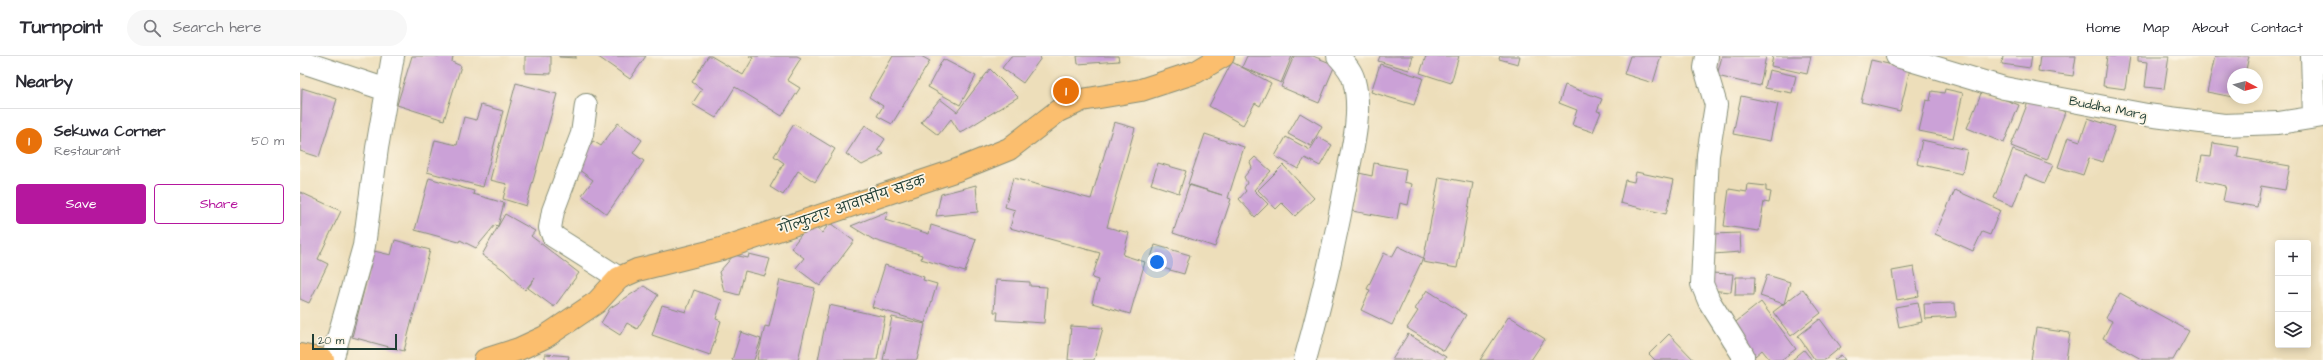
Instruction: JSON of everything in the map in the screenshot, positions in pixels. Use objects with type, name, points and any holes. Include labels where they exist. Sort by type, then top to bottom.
[{"type":"main road","name":"गोल्फुटार आवासीय सडक","points":[[485,360],[519,349],[545,337],[597,302],[619,278],[637,270],[721,249],[957,170],[1009,149],[1058,111],[1076,103],[1141,90],[1196,72],[1223,56]]},
{"type":"main road","points":[[300,355],[323,360]]},
{"type":"street","points":[[332,360],[364,246],[377,148],[393,56]]},
{"type":"street","points":[[1305,360],[1337,232],[1355,136],[1357,98],[1354,79],[1346,64],[1338,56]]},
{"type":"street","points":[[1707,56],[1705,68],[1715,95],[1716,105],[1708,156],[1702,284],[1709,301],[1743,355],[1743,360]]},
{"type":"street","name":"Buddha Marg","points":[[1897,56],[2004,88],[2147,115],[2224,125],[2278,123],[2319,117]]},
{"type":"street","points":[[2312,56],[2319,117]]},
{"type":"street","points":[[300,61],[387,90]]},
{"type":"street","points":[[586,105],[582,134],[554,211],[550,228],[553,236],[619,278]]},
{"type":"building","points":[[412,56],[453,56],[452,62],[461,66],[444,120],[397,105]]},
{"type":"building","points":[[525,56],[551,56],[551,74],[525,73]]},
{"type":"building","points":[[576,56],[576,58],[559,57]]},
{"type":"building","points":[[597,56],[646,56],[630,79]]},
{"type":"building","points":[[708,56],[711,56],[743,75],[753,58],[749,56],[797,56],[801,58],[787,80],[800,88],[782,116],[735,87],[716,118],[692,104],[702,89],[692,82]]},
{"type":"building","points":[[893,56],[921,56],[930,61],[892,124],[877,116],[883,106],[869,97]]},
{"type":"building","points":[[1011,56],[1039,56],[1041,58],[1023,83],[1002,68]]},
{"type":"building","points":[[1077,56],[1118,56],[1119,61],[1078,64]]},
{"type":"building","points":[[1247,56],[1292,56],[1281,83],[1242,67]]},
{"type":"building","points":[[1294,56],[1313,56],[1335,65],[1319,103],[1281,87]]},
{"type":"building","points":[[1380,56],[1413,56],[1409,70],[1378,61]]},
{"type":"building","points":[[1426,56],[1459,56],[1451,83],[1420,73]]},
{"type":"building","points":[[1500,56],[1520,56],[1518,64],[1499,59]]},
{"type":"building","points":[[1630,56],[1661,56],[1653,83],[1624,74]]},
{"type":"building","points":[[1722,56],[1766,56],[1760,86],[1717,76]]},
{"type":"building","points":[[1773,56],[1811,56],[1807,74],[1771,66]]},
{"type":"building","points":[[2003,56],[2032,56],[2030,68],[2002,64]]},
{"type":"building","points":[[2040,56],[2076,56],[2073,76],[2038,71]]},
{"type":"building","points":[[2107,56],[2130,56],[2125,89],[2103,86]]},
{"type":"building","points":[[2138,56],[2169,56],[2164,89],[2145,87],[2148,62],[2138,61]]},
{"type":"building","points":[[2215,56],[2249,56],[2246,68],[2227,68],[2227,96],[2207,92]]},
{"type":"building","points":[[943,59],[976,76],[960,105],[928,87]]},
{"type":"building","points":[[1871,60],[1910,69],[1900,111],[1861,102]]},
{"type":"building","points":[[1232,62],[1271,83],[1260,106],[1255,103],[1243,125],[1209,106]]},
{"type":"building","points":[[1380,64],[1423,78],[1414,105],[1371,92]]},
{"type":"building","points":[[990,69],[1018,97],[960,133],[951,119],[938,135],[921,122],[940,99],[957,112]]},
{"type":"building","points":[[1769,70],[1796,76],[1792,93],[1765,88]]},
{"type":"building","points":[[516,83],[557,94],[526,206],[503,199],[507,184],[490,180]]},
{"type":"building","points":[[1565,85],[1602,99],[1597,111],[1601,112],[1593,132],[1572,125],[1577,110],[1559,103]]},
{"type":"building","points":[[302,88],[337,99],[319,157],[300,151]]},
{"type":"building","points":[[1945,89],[1963,93],[1953,138],[1919,131],[1926,100],[1930,101],[1932,91],[1944,93]]},
{"type":"building","points":[[1982,91],[2019,105],[2004,143],[1967,128]]},
{"type":"building","points":[[1741,96],[1778,104],[1770,141],[1733,134]]},
{"type":"building","points":[[2030,97],[2065,112],[2047,160],[2011,146]]},
{"type":"building","points":[[481,105],[503,111],[483,187],[427,172],[435,140],[457,145],[464,117],[476,120]]},
{"type":"building","points":[[1300,113],[1322,126],[1311,146],[1288,134]]},
{"type":"building","points":[[2088,118],[2115,127],[2103,162],[2089,158],[2083,175],[2058,167],[2068,137],[2080,141]]},
{"type":"building","points":[[1114,122],[1135,128],[1107,227],[1129,233],[1123,255],[1145,262],[1130,314],[1092,303],[1098,280],[1092,278],[1100,253],[1010,228],[1015,210],[1005,207],[1013,178],[1091,199]]},
{"type":"building","points":[[618,123],[642,140],[633,153],[644,161],[607,214],[582,195],[593,180],[575,167],[593,141],[601,146]]},
{"type":"building","points":[[794,124],[835,149],[815,182],[798,171],[783,195],[770,187],[784,163],[774,156]]},
{"type":"building","points":[[865,125],[885,139],[878,150],[884,154],[862,165],[846,154]]},
{"type":"building","points":[[1205,134],[1244,147],[1228,198],[1231,199],[1215,247],[1173,233],[1189,185],[1222,195],[1188,184]]},
{"type":"building","points":[[1286,137],[1310,150],[1318,137],[1332,145],[1320,166],[1305,158],[1298,169],[1275,156]]},
{"type":"building","points":[[1922,140],[1967,150],[1962,174],[1917,164]]},
{"type":"building","points":[[2213,143],[2239,147],[2237,157],[2290,166],[2285,190],[2261,186],[2257,207],[2223,201],[2226,186],[2197,180],[2202,156],[2211,157]]},
{"type":"building","points":[[2013,150],[2053,165],[2045,183],[2025,175],[2013,206],[1994,198]]},
{"type":"building","points":[[1255,157],[1271,171],[1254,190],[1268,204],[1255,217],[1239,199],[1246,191],[1244,188],[1247,183],[1244,177],[1252,167],[1250,162]]},
{"type":"building","points":[[1158,163],[1186,171],[1179,193],[1151,184]]},
{"type":"building","points":[[1374,163],[1406,169],[1404,182],[1412,184],[1408,205],[1400,203],[1397,219],[1352,211],[1359,173],[1372,176]]},
{"type":"building","points":[[1283,165],[1314,198],[1295,216],[1282,203],[1276,209],[1258,190]]},
{"type":"building","points":[[1636,172],[1674,180],[1666,214],[1620,203],[1625,180],[1634,182]]},
{"type":"building","points":[[1439,177],[1473,183],[1457,268],[1423,262]]},
{"type":"building","points":[[429,178],[474,191],[473,194],[504,203],[498,226],[495,225],[476,248],[460,240],[459,242],[415,230]]},
{"type":"building","points":[[1748,184],[1766,186],[1766,191],[1771,192],[1769,203],[1764,202],[1759,231],[1724,226],[1729,189],[1747,192]]},
{"type":"building","points":[[976,185],[978,212],[936,216],[941,194]]},
{"type":"building","points":[[1955,190],[2000,210],[1990,235],[1982,232],[1973,251],[1935,234]]},
{"type":"building","points":[[300,192],[341,211],[318,259],[328,264],[309,303],[300,299]]},
{"type":"building","points":[[888,211],[885,220],[929,234],[931,225],[976,239],[965,272],[921,259],[922,255],[874,240],[851,226]]},
{"type":"building","points":[[505,214],[535,231],[531,236],[579,273],[554,307],[528,288],[535,278],[525,290],[504,270],[482,255]]},
{"type":"building","points":[[810,223],[822,233],[830,223],[854,241],[820,286],[796,268],[804,258],[791,248]]},
{"type":"building","points":[[1740,233],[1741,252],[1713,254],[1712,234]]},
{"type":"building","points":[[395,240],[430,250],[404,351],[352,337],[374,251],[391,255]]},
{"type":"building","points":[[1155,245],[1190,255],[1184,274],[1149,264]]},
{"type":"building","points":[[1398,246],[1423,258],[1392,325],[1361,310],[1370,290],[1367,289],[1384,253],[1392,257]]},
{"type":"building","points":[[749,254],[770,259],[765,276],[745,271],[739,295],[724,291],[719,272],[734,255],[748,258]]},
{"type":"building","points":[[885,265],[924,277],[923,280],[937,284],[925,323],[872,307]]},
{"type":"building","points":[[1914,267],[1919,296],[1897,300],[1892,271]]},
{"type":"building","points":[[1709,273],[1733,274],[1731,292],[1707,290]]},
{"type":"building","points":[[1767,275],[1790,282],[1784,304],[1760,296]]},
{"type":"building","points":[[1736,277],[1755,277],[1754,295],[1735,295]]},
{"type":"building","points":[[780,280],[815,288],[798,360],[757,360],[765,326],[769,327]]},
{"type":"building","points":[[996,280],[1030,282],[1030,286],[1047,287],[1044,323],[997,320],[998,312],[994,312]]},
{"type":"building","points":[[644,286],[658,295],[637,329],[627,323],[620,335],[601,323],[610,308]]},
{"type":"building","points":[[1803,289],[1821,313],[1791,336],[1773,312]]},
{"type":"building","points":[[694,290],[722,300],[716,319],[721,321],[710,355],[652,335],[662,305],[686,312]]},
{"type":"building","points":[[1427,290],[1466,315],[1444,351],[1407,328],[1418,311],[1415,309]]},
{"type":"building","points":[[2120,293],[2189,331],[2173,360],[2143,360],[2103,338],[2112,321],[2106,318]]},
{"type":"building","points":[[1761,302],[1796,349],[1781,360],[1770,360],[1762,350],[1755,356],[1732,325]]},
{"type":"building","points":[[1918,303],[1922,322],[1899,327],[1895,307]]},
{"type":"building","points":[[1955,303],[1956,317],[1925,319],[1924,304]]},
{"type":"building","points":[[829,305],[885,317],[877,360],[818,360]]},
{"type":"building","points":[[1509,316],[1545,339],[1531,360],[1480,360]]},
{"type":"building","points":[[892,317],[925,324],[917,360],[883,360]]},
{"type":"building","points":[[1820,319],[1841,347],[1825,360],[1815,360],[1798,336]]},
{"type":"building","points":[[1071,326],[1103,328],[1094,360],[1068,360]]},
{"type":"building","points":[[2036,328],[2070,333],[2066,360],[2031,360]]},
{"type":"building","points":[[741,332],[761,339],[754,360],[732,360]]},
{"type":"building","points":[[1408,334],[1446,357],[1444,360],[1392,360]]},
{"type":"building","points":[[1669,334],[1694,360],[1655,360],[1649,354]]},
{"type":"building","points":[[1804,350],[1812,360],[1792,360]]},
{"type":"building","points":[[545,354],[569,356],[568,360],[545,360]]},
{"type":"building","points":[[1841,355],[1845,360],[1834,360]]},
{"type":"place","name":"Sekuwa Corner","points":[[1066,91]]}]
